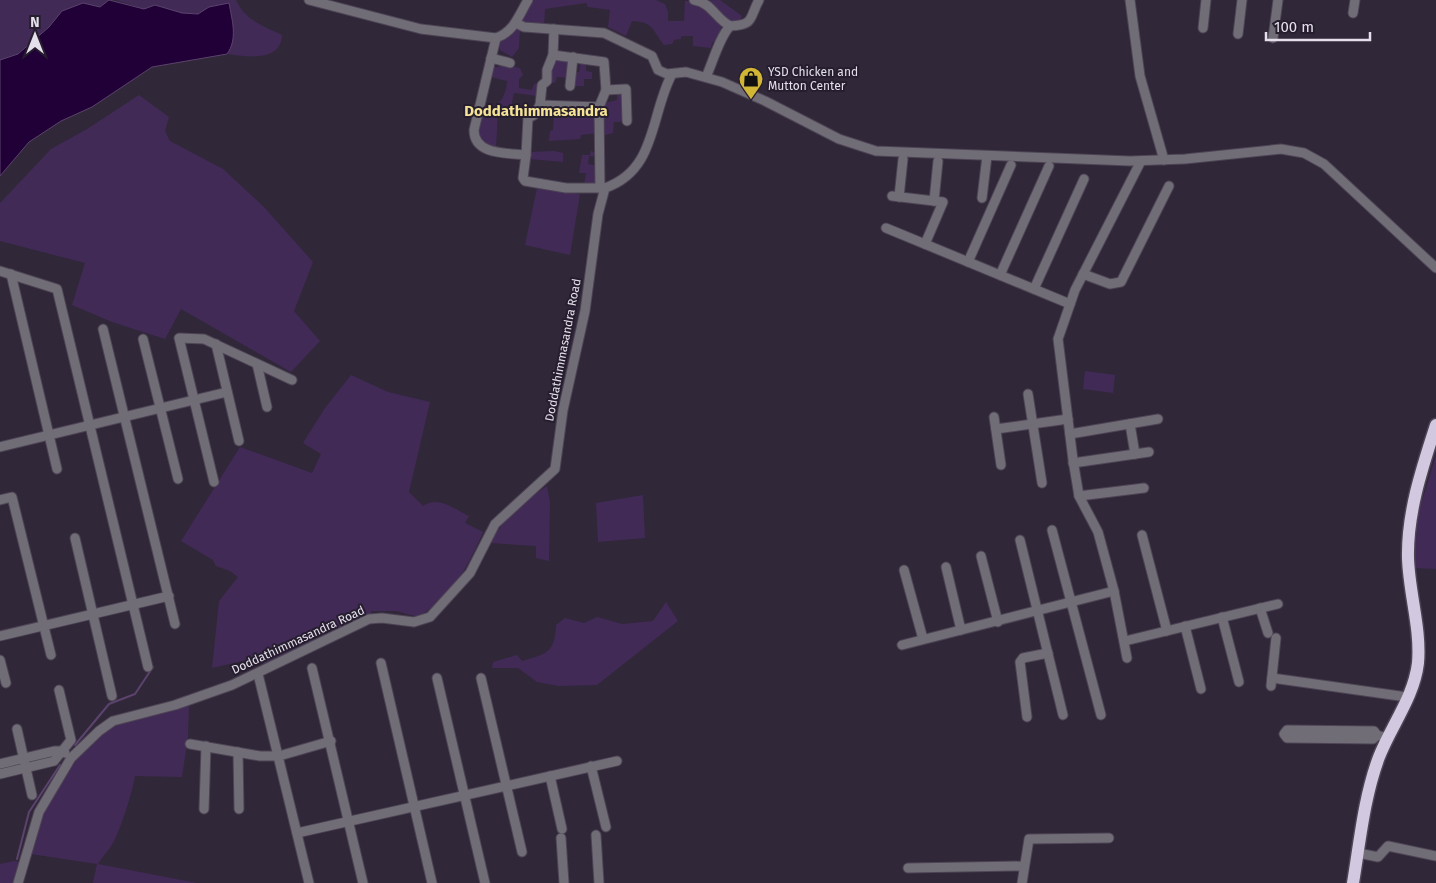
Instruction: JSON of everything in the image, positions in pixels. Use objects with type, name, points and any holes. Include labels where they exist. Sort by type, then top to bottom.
[{"type":"highway","points":[[1353,883],[1371,779],[1382,737],[1408,697],[1414,683],[1418,647],[1408,558],[1411,512],[1436,425]]},
{"type":"street","points":[[309,0],[421,29],[496,38],[503,36],[516,24],[528,0]]},
{"type":"street","points":[[694,0],[710,6],[730,26]]},
{"type":"street","points":[[706,77],[724,33],[730,26],[745,25],[752,20],[759,0]]},
{"type":"street","points":[[1130,0],[1140,76],[1164,160]]},
{"type":"street","points":[[1203,28],[1206,0]]},
{"type":"street","points":[[1238,34],[1242,0]]},
{"type":"street","points":[[1273,38],[1278,0]]},
{"type":"street","points":[[1353,14],[1355,0]]},
{"type":"street","points":[[516,24],[524,27],[604,33],[652,56],[658,70],[672,74],[686,72],[706,77],[765,100],[839,139],[861,147],[898,154],[1140,161],[1261,149],[1281,149],[1304,153],[1324,164],[1436,268]]},
{"type":"street","points":[[554,29],[553,55],[547,70],[547,80],[542,85],[540,105],[534,116],[528,118],[523,178],[525,181],[566,188],[602,188],[621,182],[638,164],[646,150],[672,74]]},
{"type":"street","points":[[496,38],[474,130],[474,138],[478,145],[493,152],[526,155]]},
{"type":"street","points":[[540,105],[599,107],[606,90],[604,62],[553,55]]},
{"type":"street","points":[[570,86],[572,57]]},
{"type":"street","points":[[491,58],[510,63]]},
{"type":"street","points":[[606,90],[626,89],[627,121]]},
{"type":"street","name":"Doddathimmasandra Road","points":[[18,883],[39,812],[71,758],[99,731],[113,721],[175,705],[258,674],[369,619],[382,618],[414,622],[430,617],[470,573],[499,519],[555,469],[562,410],[585,311],[602,188],[599,107]]},
{"type":"street","points":[[982,198],[987,156]]},
{"type":"street","points":[[903,159],[896,196],[944,204],[925,244]]},
{"type":"street","points":[[934,201],[938,161]]},
{"type":"street","points":[[1127,658],[1114,591],[1098,532],[1079,496],[1073,463],[1058,339],[1083,274],[1140,161]]},
{"type":"street","points":[[968,262],[1011,165]]},
{"type":"street","points":[[1000,275],[1049,166]]},
{"type":"street","points":[[1034,289],[1084,179]]},
{"type":"street","points":[[1083,274],[1110,284],[1121,282],[1169,186]]},
{"type":"street","points":[[886,228],[1070,304]]},
{"type":"street","points":[[0,271],[57,288],[148,667]]},
{"type":"street","points":[[11,274],[57,469]]},
{"type":"street","points":[[103,329],[175,624]]},
{"type":"street","points":[[214,482],[179,338],[204,339],[292,380]]},
{"type":"street","points":[[143,339],[178,479]]},
{"type":"street","points":[[216,344],[239,441]]},
{"type":"street","points":[[257,364],[267,407]]},
{"type":"street","points":[[0,446],[49,436],[227,392]]},
{"type":"street","points":[[1028,394],[1042,483]]},
{"type":"street","points":[[994,417],[1001,465]]},
{"type":"street","points":[[996,429],[1068,419]]},
{"type":"street","points":[[1070,434],[1158,419]]},
{"type":"street","points":[[1130,424],[1135,454]]},
{"type":"street","points":[[1073,463],[1149,452]]},
{"type":"street","points":[[1079,496],[1144,488]]},
{"type":"street","points":[[0,500],[12,497],[51,655]]},
{"type":"street","points":[[1052,530],[1102,715]]},
{"type":"street","points":[[1142,535],[1167,631]]},
{"type":"street","points":[[75,538],[112,696]]},
{"type":"street","points":[[1020,540],[1062,715]]},
{"type":"street","points":[[981,556],[998,622]]},
{"type":"street","points":[[946,568],[961,630]]},
{"type":"street","points":[[904,570],[922,639]]},
{"type":"street","points":[[902,645],[1114,591]]},
{"type":"street","points":[[0,636],[168,596]]},
{"type":"street","points":[[1125,641],[1278,604]]},
{"type":"street","points":[[1260,608],[1272,635],[1271,682],[1408,697]]},
{"type":"street","points":[[1222,617],[1239,682]]},
{"type":"street","points":[[1185,626],[1201,689]]},
{"type":"street","points":[[1027,717],[1020,662],[1023,658],[1048,653]]},
{"type":"street","points":[[0,660],[6,683]]},
{"type":"street","points":[[381,663],[432,883]]},
{"type":"street","points":[[312,668],[364,883]]},
{"type":"street","points":[[258,674],[309,883]]},
{"type":"street","points":[[437,678],[463,796],[485,883]]},
{"type":"street","points":[[481,678],[508,786],[522,852]]},
{"type":"street","points":[[0,774],[24,763],[62,751],[71,740],[59,690]]},
{"type":"street","points":[[17,729],[32,795]]},
{"type":"street","points":[[1286,730],[1374,731],[1382,737],[1373,739],[1287,738],[1284,734],[1286,730]]},
{"type":"street","points":[[190,744],[238,752],[279,756],[331,741]]},
{"type":"street","points":[[204,808],[206,746]]},
{"type":"street","points":[[62,751],[71,758]]},
{"type":"street","points":[[238,752],[239,809]]},
{"type":"street","points":[[297,834],[617,760]]},
{"type":"street","points":[[0,764],[24,763]]},
{"type":"street","points":[[591,766],[606,827]]},
{"type":"street","points":[[550,776],[562,833],[564,883]]},
{"type":"street","points":[[596,835],[599,883]]},
{"type":"street","points":[[1022,883],[1029,839],[1109,838]]},
{"type":"street","points":[[1358,853],[1378,857],[1388,846],[1436,856]]},
{"type":"street","points":[[908,868],[1024,866]]},
{"type":"shaded area","points":[[0,0],[109,0],[100,7],[83,3],[62,11],[49,27],[18,54],[0,60]]},
{"type":"shaded area","points":[[109,0],[144,9],[155,5],[182,13],[198,14],[209,7],[229,3],[233,23],[233,36],[230,48],[227,54],[152,67],[92,107],[61,121],[29,142],[0,176],[0,60],[18,54],[49,27],[62,11],[83,3],[100,7]]},
{"type":"shaded area","points":[[116,0],[236,0],[244,13],[261,25],[282,35],[280,44],[276,50],[262,56],[227,54],[233,36],[233,23],[229,3],[209,7],[198,14],[182,13],[155,5],[144,9]]},
{"type":"shaded area","points":[[534,0],[656,0],[665,4],[668,12],[668,21],[684,21],[685,1],[720,0],[742,16],[739,22],[726,20],[721,26],[719,38],[712,43],[711,48],[693,46],[693,36],[681,36],[681,39],[674,40],[672,44],[664,45],[649,25],[632,21],[626,36],[608,27],[610,10],[588,7],[586,3],[545,9],[544,27],[520,29],[519,48],[512,57],[500,50],[500,42],[512,34]]},
{"type":"shaded area","points":[[555,57],[570,59],[569,78],[557,77],[555,83],[550,82],[551,69],[554,68]]},
{"type":"shaded area","points":[[581,61],[586,61],[586,71],[592,72],[592,79],[584,79],[584,86],[572,86],[573,72],[579,72]]},
{"type":"shaded area","points":[[501,64],[520,68],[523,75],[519,79],[519,88],[532,90],[534,84],[540,83],[537,96],[514,93],[510,111],[498,112],[496,147],[477,138],[482,108],[493,107],[500,101],[505,92],[507,81],[491,77],[493,67],[499,67]]},
{"type":"shaded area","points":[[617,94],[623,94],[626,114],[620,122],[614,122],[613,133],[602,136],[600,109],[606,103],[617,100]]},
{"type":"shaded area","points":[[139,95],[169,117],[165,131],[170,141],[223,169],[264,207],[313,262],[294,311],[320,341],[291,372],[181,309],[165,339],[112,322],[72,305],[85,263],[0,241],[0,203],[51,149],[87,129]]},
{"type":"shaded area","points":[[595,109],[598,133],[581,135],[580,139],[549,141],[550,131],[553,130],[554,110]]},
{"type":"shaded area","points":[[591,150],[599,157],[589,156],[588,164],[599,166],[598,185],[584,185],[586,173],[579,173],[582,155],[590,155]]},
{"type":"shaded area","points":[[554,151],[563,153],[563,162],[529,159],[529,152]]},
{"type":"shaded area","points":[[537,188],[580,194],[570,255],[525,245]]},
{"type":"shaded area","points":[[1085,371],[1115,375],[1113,393],[1083,389]]},
{"type":"shaded area","points":[[351,375],[388,392],[430,402],[409,492],[423,506],[429,503],[440,502],[469,516],[465,523],[483,532],[477,545],[465,569],[450,590],[441,600],[418,617],[396,611],[371,611],[371,614],[263,664],[264,656],[212,668],[219,601],[238,577],[230,571],[216,566],[213,560],[181,541],[240,447],[312,473],[321,454],[303,443],[325,408]]},
{"type":"shaded area","points":[[1436,455],[1436,569],[1413,568],[1419,511]]},
{"type":"shaded area","points":[[547,486],[550,502],[549,561],[536,558],[536,546],[491,543],[508,518],[522,504]]},
{"type":"shaded area","points":[[643,495],[645,538],[598,542],[596,503]]},
{"type":"shaded area","points":[[666,602],[678,621],[597,685],[559,686],[537,682],[518,668],[492,668],[493,662],[517,655],[522,661],[548,651],[554,641],[556,625],[565,618],[584,623],[597,617],[622,624],[653,621]]},
{"type":"shaded area","points":[[189,704],[188,737],[182,777],[135,776],[117,835],[111,847],[98,864],[197,883],[93,883],[97,864],[31,854],[41,814],[79,756],[97,735],[117,723]]},
{"type":"shaded area","points":[[14,861],[21,862],[16,883],[0,883],[0,864]]},
{"type":"waterway","points":[[75,745],[109,704],[135,694],[153,667]]},
{"type":"waterway","points":[[17,859],[29,812],[60,765]]},
{"type":"place","name":"YSD Chicken and Mutton Center","points":[[751,100]]},
{"type":"district","name":"Doddathimmasandra","points":[[536,111]]}]
